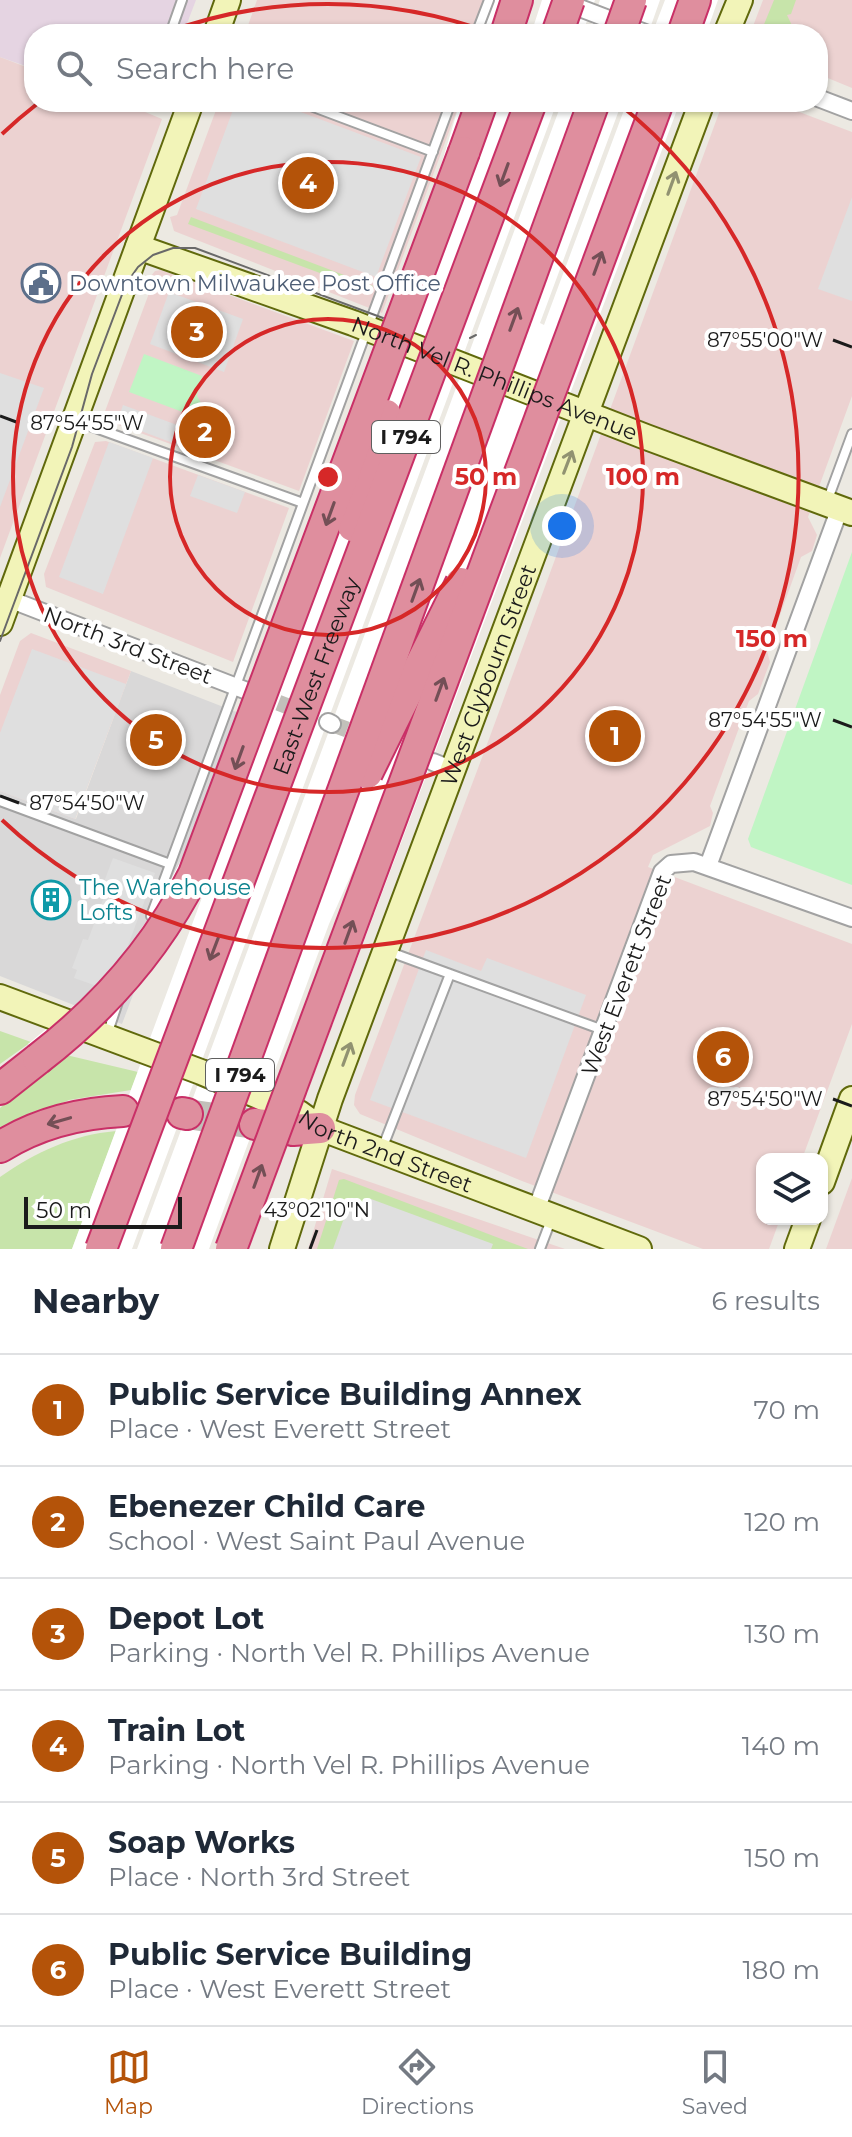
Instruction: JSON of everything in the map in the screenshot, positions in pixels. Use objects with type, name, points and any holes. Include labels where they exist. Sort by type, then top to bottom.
[{"type":"highway","points":[[509,24],[517,0]]},
{"type":"highway","points":[[561,24],[569,0]]},
{"type":"highway","points":[[623,24],[631,0]]},
{"type":"highway","points":[[687,24],[695,0]]},
{"type":"highway","points":[[0,1089],[87,1019],[119,985],[163,929],[194,874],[478,112]]},
{"type":"highway","name":"East-West Freeway","points":[[101,1249],[527,112]]},
{"type":"highway","name":"I 794","points":[[176,1249],[590,112]]},
{"type":"highway","points":[[231,1249],[654,112]]},
{"type":"highway","points":[[281,771],[464,152]]},
{"type":"highway","points":[[303,900],[532,441]]},
{"type":"highway","points":[[0,1147],[14,1138],[68,1118],[123,1111]]},
{"type":"street","points":[[220,24],[228,0]]},
{"type":"street","points":[[560,0],[622,24]]},
{"type":"street","points":[[730,24],[740,0]]},
{"type":"street","points":[[828,102],[852,111]]},
{"type":"street","points":[[0,623],[187,112]]},
{"type":"street","name":"West Clybourn Street","points":[[282,1249],[283,1127],[386,950],[443,766],[586,414],[698,112]]},
{"type":"street","name":"North Vel R. Phillips Avenue","points":[[138,247],[367,329],[839,508]]},
{"type":"street","points":[[839,508],[708,866],[852,918]]},
{"type":"street","name":"North 3rd Street","points":[[9,599],[241,688]]},
{"type":"street","name":"West Everett Street","points":[[544,1213],[603,1030],[662,872],[671,864],[682,862],[708,866]]},
{"type":"street","name":"North 2nd Street","points":[[0,997],[299,1113],[283,1127]]},
{"type":"street","points":[[828,1165],[852,1099]]},
{"type":"street","name":"North 2nd Street","points":[[283,1127],[381,1151],[639,1249]]},
{"type":"street","points":[[797,1249],[806,1225]]},
{"type":"lane","points":[[174,24],[182,0]]},
{"type":"lane","points":[[480,24],[489,0]]},
{"type":"lane","points":[[327,112],[433,152]]},
{"type":"lane","points":[[151,916],[241,688],[303,503],[447,112]]},
{"type":"lane","points":[[74,420],[303,503]]},
{"type":"lane","points":[[839,508],[852,434]]},
{"type":"lane","points":[[0,801],[170,864]]},
{"type":"lane","points":[[386,950],[603,1030]]},
{"type":"lane","points":[[381,1151],[450,974]]},
{"type":"lane","points":[[106,1037],[119,1002]]},
{"type":"lane","points":[[540,1249],[544,1213]]},
{"type":"shaded area","points":[[0,0],[196,0],[187,24],[24,24],[24,65],[0,57]]},
{"type":"shaded area","points":[[257,0],[497,0],[489,24],[249,24]]},
{"type":"shaded area","points":[[763,0],[852,0],[852,88],[828,78],[828,24],[754,24]]},
{"type":"shaded area","name":"Downtown Milwaukee Post Office","points":[[0,57],[24,66],[24,112],[145,112],[162,119],[0,558]]},
{"type":"shaded area","points":[[215,112],[456,112],[382,313],[174,231],[170,217],[177,215]]},
{"type":"shaded area","points":[[232,112],[301,112],[421,157],[376,277],[196,209]]},
{"type":"shaded area","points":[[719,112],[799,112],[852,132],[852,396],[808,517],[817,535],[812,551],[801,557],[767,651],[770,662],[758,694],[749,701],[710,806],[713,813],[710,826],[653,855],[648,867],[852,944],[852,1024],[804,1153],[756,1153],[756,1225],[778,1225],[769,1249],[703,1249],[522,1181],[360,1114],[354,1105],[355,1095]]},
{"type":"shaded area","points":[[852,197],[852,301],[818,289]]},
{"type":"shaded area","points":[[161,270],[354,341],[299,491],[113,423],[104,414],[148,296],[147,281],[155,271]]},
{"type":"shaded area","points":[[169,292],[243,319],[224,372],[150,344]]},
{"type":"shaded area","points":[[0,373],[44,388],[0,507]]},
{"type":"shaded area","points":[[123,405],[196,432],[189,449],[117,422]]},
{"type":"shaded area","points":[[106,441],[289,508],[233,662],[46,587],[44,574],[95,442]]},
{"type":"shaded area","points":[[109,442],[153,458],[103,594],[59,577]]},
{"type":"shaded area","points":[[198,475],[245,492],[237,513],[190,496]]},
{"type":"shaded area","points":[[31,633],[131,671],[75,819],[0,791],[0,695],[20,641]]},
{"type":"shaded area","points":[[32,649],[126,684],[75,819],[0,791],[0,733]]},
{"type":"shaded area","points":[[131,671],[239,713],[122,1024],[0,976],[0,791],[76,819]]},
{"type":"shaded area","points":[[113,858],[155,873],[111,991],[74,978],[77,970],[72,968],[83,939],[88,940],[94,924],[89,922],[94,909],[99,910],[106,892],[101,890]]},
{"type":"shaded area","points":[[426,950],[481,971],[487,958],[586,995],[526,1158],[370,1100]]},
{"type":"shaded area","points":[[332,1169],[565,1249],[308,1249]]},
{"type":"shaded area","points":[[852,1178],[852,1249],[826,1249]]},
{"type":"shaded area","points":[[371,1199],[493,1244],[491,1249],[333,1249],[348,1207],[364,1213]]},
{"type":"green space","points":[[774,0],[796,0],[791,14],[787,15],[791,24],[764,24]]},
{"type":"green space","points":[[191,217],[373,286],[371,292],[188,224]]},
{"type":"green space","points":[[144,354],[202,376],[197,396],[201,403],[196,417],[129,392]]},
{"type":"green space","points":[[852,552],[852,885],[751,847],[748,839]]},
{"type":"green space","points":[[0,1031],[31,1042],[0,1064]]},
{"type":"green space","points":[[62,1054],[138,1072],[131,1090],[69,1100],[0,1130],[0,1108]]},
{"type":"green space","points":[[116,1131],[72,1249],[0,1249],[0,1177],[55,1146],[84,1136]]},
{"type":"green space","points":[[344,1179],[528,1249],[491,1249],[492,1245],[349,1208],[334,1249],[317,1249],[339,1180]]},
{"type":"pier","points":[[493,0],[534,0],[526,24],[485,24]]},
{"type":"pier","points":[[542,0],[595,0],[586,24],[534,24]]},
{"type":"pier","points":[[600,0],[660,0],[652,24],[592,24]]},
{"type":"pier","points":[[665,0],[718,0],[710,24],[656,24]]},
{"type":"pier","points":[[457,112],[553,112],[132,1249],[72,1249],[264,730],[219,844],[45,1068],[28,1044],[85,997],[121,957],[156,908],[191,841],[438,175]]},
{"type":"pier","points":[[558,112],[618,112],[540,323],[544,325],[623,112],[676,112],[248,1249],[217,1249],[402,761],[329,924],[209,1249],[137,1249]]},
{"type":"tunnel","points":[[256,694],[328,722]]},
{"type":"tunnel","points":[[332,724],[421,757]]},
{"type":"tunnel","points":[[187,1114],[255,1124]]},
{"type":"tram line","points":[[0,641],[72,447],[92,374],[126,284],[138,267],[153,255],[173,248],[195,248],[383,318]]},
{"type":"tram line","points":[[470,338],[476,335]]},
{"type":"place","name":"Train Lot","points":[[308,183]]},
{"type":"place","name":"Downtown Milwaukee Post Office","points":[[41,283]]},
{"type":"place","name":"Depot Lot","points":[[197,332]]},
{"type":"place","name":"Ebenezer Child Care","points":[[205,432]]},
{"type":"place","name":"Public Service Building Annex","points":[[615,736]]},
{"type":"place","name":"Soap Works","points":[[156,740]]},
{"type":"place","name":"The Warehouse Lofts","points":[[51,900]]},
{"type":"place","name":"Public Service Building","points":[[723,1057]]}]
